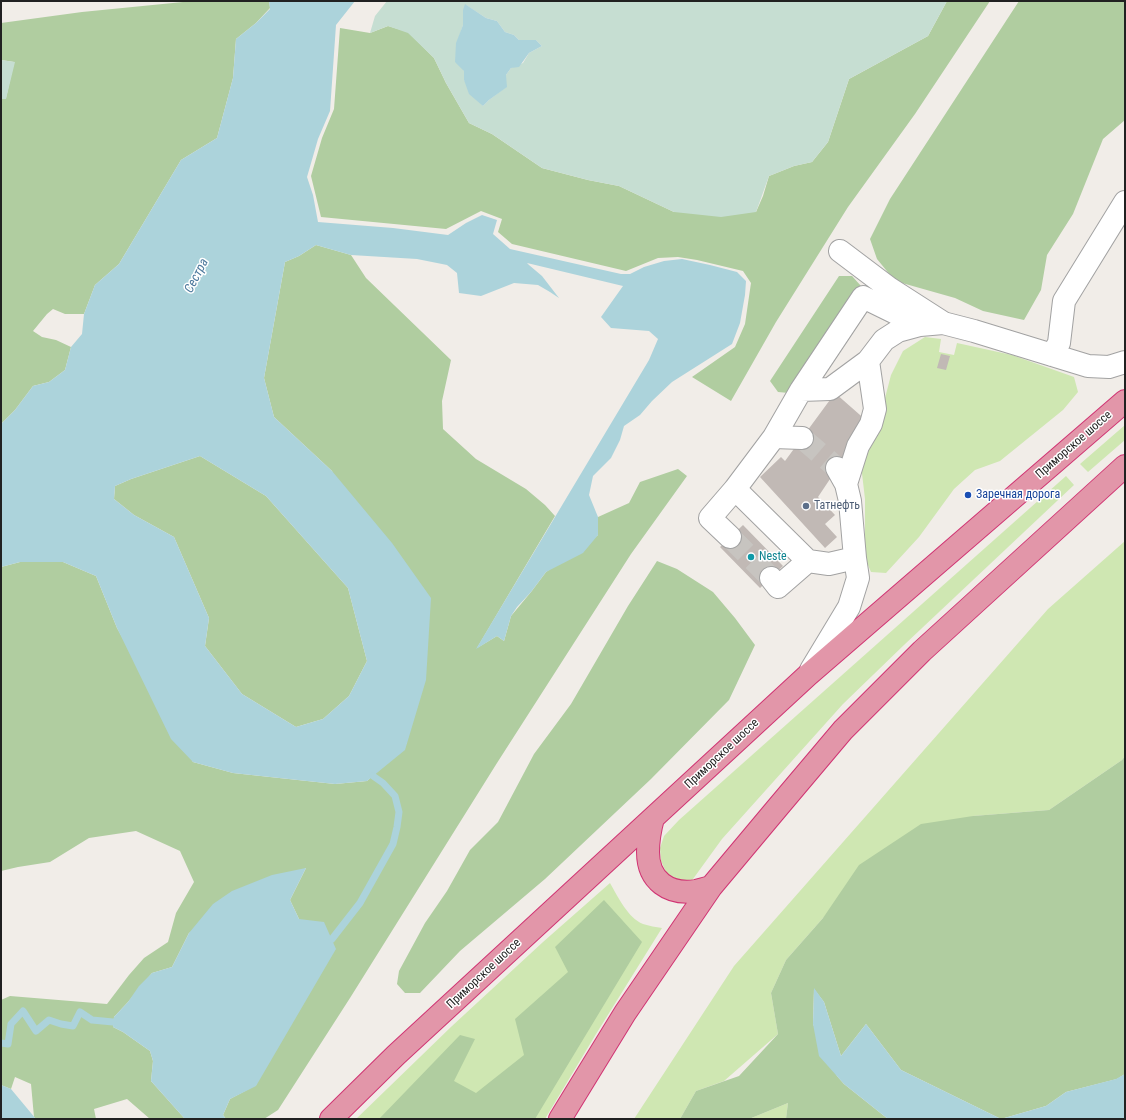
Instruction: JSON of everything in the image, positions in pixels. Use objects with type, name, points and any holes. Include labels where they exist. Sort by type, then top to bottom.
[{"type":"highway","name":"Приморское шоссе","points":[[331,1119],[396,1055],[808,675],[1125,401]]},
{"type":"highway","points":[[560,1119],[624,1013],[711,887],[843,730],[922,651],[1125,466]]},
{"type":"highway","points":[[653,818],[648,838],[648,854],[651,871],[658,881],[668,888],[678,891],[696,891],[711,887]]},
{"type":"lane","points":[[1052,355],[1059,343],[1064,301],[1125,202]]},
{"type":"lane","points":[[840,251],[889,288],[943,323],[1088,366],[1109,367],[1125,362]]},
{"type":"lane","points":[[730,537],[710,518],[735,489],[774,437],[801,390],[863,297],[920,325]]},
{"type":"lane","points":[[801,390],[830,389],[868,361],[884,340],[898,331],[920,325],[943,323]]},
{"type":"lane","points":[[808,675],[849,607],[858,578],[850,501],[842,476],[871,424],[875,408],[868,361]]},
{"type":"lane","points":[[774,437],[802,438]]},
{"type":"lane","points":[[735,489],[808,561],[829,564],[855,558]]},
{"type":"lane","points":[[771,578],[778,586],[808,561]]},
{"type":"green space","points":[[193,1],[269,1],[270,8],[256,23],[236,39],[233,78],[217,138],[181,160],[119,264],[95,285],[84,314],[65,314],[53,309],[33,331],[42,337],[56,340],[71,347],[65,370],[49,382],[33,386],[15,410],[1,424],[1,99],[6,98],[14,62],[1,60],[1,23],[82,12]]},
{"type":"green space","points":[[387,1],[947,1],[928,36],[849,79],[828,142],[812,162],[794,166],[769,176],[756,212],[721,217],[674,212],[619,186],[588,180],[542,168],[492,134],[469,123],[446,83],[434,58],[408,33],[388,26],[370,33],[375,16]],"holes":[[[466,5],[486,18],[497,21],[505,32],[514,35],[519,40],[536,40],[542,46],[529,53],[523,63],[511,68],[506,75],[506,87],[483,106],[464,80],[464,71],[457,43],[463,25]]]},
{"type":"green space","points":[[947,1],[990,1],[915,114],[848,207],[776,322],[731,401],[692,377],[735,347],[745,324],[751,283],[743,271],[678,257],[658,258],[626,271],[512,244],[498,232],[502,219],[481,211],[446,229],[321,217],[311,176],[322,138],[334,109],[340,28],[370,33],[388,26],[408,32],[434,58],[446,83],[469,123],[492,134],[542,168],[588,180],[619,186],[674,212],[756,212],[769,176],[794,166],[812,162],[828,142],[849,79],[928,36]]},
{"type":"green space","points":[[1019,1],[1125,1],[1125,120],[1103,139],[1073,214],[1047,255],[1041,290],[1024,320],[983,311],[955,298],[895,281],[877,259],[870,239],[890,199]]},
{"type":"green space","points":[[1,60],[15,62],[6,99],[1,99]]},
{"type":"green space","points":[[316,245],[351,255],[366,278],[451,360],[442,401],[443,429],[476,459],[526,489],[545,505],[555,516],[477,648],[497,636],[504,641],[511,616],[546,572],[598,535],[598,517],[629,503],[640,482],[678,469],[687,476],[631,554],[278,1110],[264,1119],[226,1119],[223,1115],[230,1099],[256,1085],[299,919],[290,900],[306,868],[189,933],[172,967],[152,973],[114,1017],[113,1027],[123,1032],[150,1051],[153,1061],[151,1081],[185,1119],[150,1119],[127,1099],[94,1109],[96,1119],[36,1119],[34,1117],[31,1084],[15,1077],[11,1089],[1,1085],[1,1000],[10,996],[107,1004],[144,958],[168,942],[176,913],[194,882],[180,851],[136,831],[89,838],[50,862],[1,871],[1,567],[20,562],[63,562],[96,576],[117,628],[193,762],[233,773],[335,784],[367,781],[407,743],[332,471],[274,417],[264,378],[285,262],[299,256]]},
{"type":"green space","points":[[839,276],[852,276],[861,286],[789,393],[778,392],[770,381]]},
{"type":"green space","points":[[925,337],[941,339],[939,352],[954,355],[957,343],[1012,355],[1074,377],[1078,392],[1063,410],[1000,461],[975,470],[954,489],[919,537],[886,573],[871,572],[865,558],[865,499],[861,465],[879,421],[891,375],[903,351]]},
{"type":"green space","points":[[1125,425],[1125,440],[1088,472],[1080,464]]},
{"type":"green space","points":[[200,456],[266,496],[348,588],[367,661],[349,696],[323,719],[296,727],[242,694],[205,646],[209,618],[174,537],[134,515],[114,499],[115,486],[131,479]]},
{"type":"green space","points":[[1066,476],[1074,485],[843,704],[722,839],[693,879],[687,883],[680,883],[667,874],[661,861],[660,848],[664,836],[679,820]]},
{"type":"green space","points":[[1125,541],[1125,756],[1122,760],[1049,810],[973,816],[823,918],[786,960],[771,993],[778,1034],[724,1081],[696,1091],[680,1119],[634,1119],[734,966],[1048,609]]},
{"type":"green space","points":[[657,561],[677,569],[713,592],[755,645],[729,700],[651,779],[545,879],[460,951],[420,993],[405,993],[397,984],[399,971],[425,923],[447,891],[470,850],[498,822],[534,754],[571,704],[628,606]]},
{"type":"green space","points":[[1125,756],[1125,1074],[1117,1079],[1066,1092],[1046,1106],[1001,1119],[901,1070],[866,1024],[841,1056],[824,1002],[814,989],[813,1024],[837,1076],[844,1084],[888,1119],[786,1119],[788,1103],[749,1119],[680,1119],[696,1091],[739,1076],[778,1034],[771,993],[786,960],[823,918],[859,865],[921,824],[973,816],[1049,810],[1122,760]]},
{"type":"green space","points":[[610,883],[620,901],[633,917],[643,924],[662,928],[545,1119],[356,1119],[452,1026],[543,942]]},
{"type":"green space","points":[[604,900],[642,942],[535,1119],[379,1119],[460,1035],[475,1039],[454,1081],[476,1093],[524,1055],[515,1019],[568,972],[555,947]]},
{"type":"green space","points":[[788,1103],[786,1119],[749,1119]]},
{"type":"water","name":"Сестра","points":[[269,1],[355,1],[336,25],[330,111],[318,139],[307,177],[313,195],[318,222],[393,228],[448,235],[466,223],[482,215],[497,220],[493,234],[510,249],[621,274],[630,274],[644,267],[664,261],[682,259],[737,272],[746,281],[740,323],[732,344],[672,382],[640,415],[624,426],[620,440],[611,458],[593,476],[589,495],[598,517],[598,535],[583,553],[546,572],[511,616],[504,641],[497,636],[476,649],[649,360],[658,339],[649,331],[611,328],[601,317],[623,286],[527,263],[542,276],[559,298],[538,285],[514,283],[481,296],[459,293],[457,273],[447,265],[417,259],[351,255],[316,245],[299,256],[285,262],[264,378],[274,417],[332,471],[392,543],[431,598],[426,680],[405,750],[367,781],[335,784],[233,773],[193,762],[171,739],[117,628],[96,576],[63,562],[20,562],[1,567],[1,424],[15,410],[33,386],[49,382],[65,370],[71,347],[82,334],[84,314],[95,285],[119,264],[181,160],[217,138],[233,78],[236,39],[256,23],[270,9]],"holes":[[[200,456],[266,496],[348,588],[367,661],[349,696],[323,719],[296,727],[242,694],[205,646],[209,618],[174,537],[134,515],[114,499],[115,486],[131,479]]]},
{"type":"water","points":[[465,4],[486,18],[497,21],[505,32],[514,35],[519,40],[536,40],[542,46],[529,53],[519,67],[511,68],[506,75],[507,87],[483,106],[469,94],[464,80],[464,71],[455,62],[456,43],[463,25],[463,10]]},
{"type":"water","points":[[306,868],[290,900],[299,919],[324,922],[336,949],[256,1086],[230,1099],[223,1115],[226,1119],[185,1119],[151,1081],[153,1061],[150,1051],[123,1032],[113,1027],[114,1017],[128,1002],[139,986],[152,973],[172,967],[189,933],[213,904],[232,891],[272,875]]},
{"type":"water","points":[[814,988],[824,1002],[841,1056],[866,1024],[901,1070],[1001,1119],[888,1119],[844,1084],[819,1056],[813,1024]]},
{"type":"water","points":[[1125,1074],[1125,1119],[1001,1119],[1046,1106],[1066,1092],[1116,1079]]},
{"type":"water","points":[[1,1085],[11,1089],[36,1119],[1,1119]]},
{"type":"building","points":[[941,354],[950,356],[946,370],[937,368]]},
{"type":"building","points":[[835,393],[868,422],[818,497],[835,515],[825,524],[837,537],[825,548],[760,477],[781,457],[785,461]]},
{"type":"building","name":"Neste","points":[[743,525],[783,566],[760,588],[720,547]]},
{"type":"waterway","points":[[332,939],[360,903],[393,844],[399,812],[395,796],[383,783],[373,776]]},
{"type":"waterway","points":[[1,1043],[8,1044],[11,1024],[23,1011],[36,1031],[49,1020],[73,1026],[80,1012],[92,1020],[113,1022]]},
{"type":"tunnel","points":[[802,438],[837,468]]},
{"type":"tunnel","points":[[730,537],[771,578]]},
{"type":"place","name":"Заречная дорога","points":[[968,495]]},
{"type":"place","name":"Татнефть","points":[[806,506]]},
{"type":"place","name":"Neste","points":[[751,557]]}]
